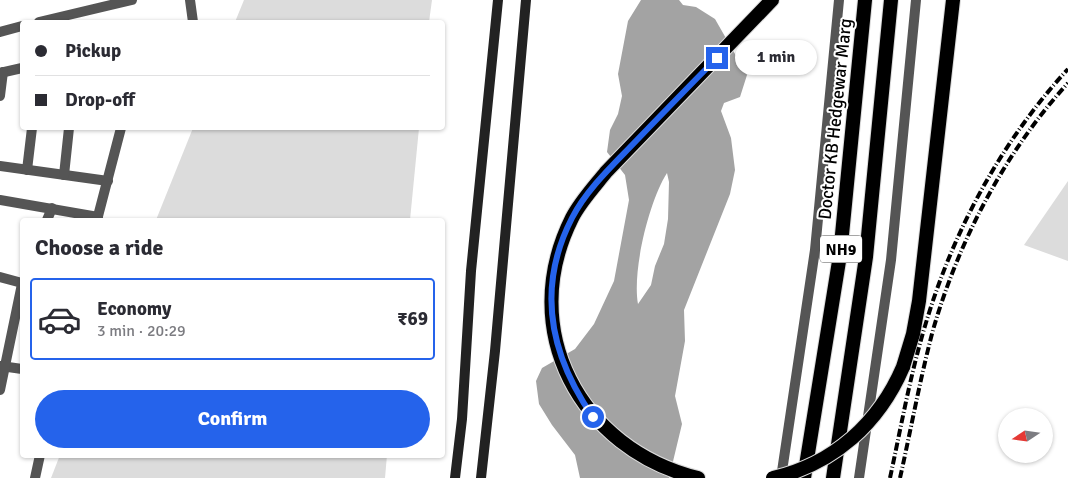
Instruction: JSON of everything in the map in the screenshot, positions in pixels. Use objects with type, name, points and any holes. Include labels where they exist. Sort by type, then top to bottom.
[{"type":"highway","points":[[698,478],[664,468],[642,456],[608,431],[593,417],[566,373],[556,347],[551,312],[553,282],[560,248],[572,217],[590,192],[606,172],[772,0]]},
{"type":"highway","name":"Doctor KB Hedgewar Marg","points":[[804,478],[840,254],[865,0]]},
{"type":"highway","name":"NH9","points":[[833,478],[866,257],[891,0]]},
{"type":"highway","points":[[773,478],[811,465],[840,448],[854,437],[882,408],[903,367],[913,334],[919,301],[953,0]]},
{"type":"main road","points":[[455,478],[462,419],[471,271],[498,0]]},
{"type":"main road","points":[[481,478],[496,351],[526,0]]},
{"type":"street","points":[[47,20],[132,0]]},
{"type":"street","points":[[190,0],[192,20]]},
{"type":"street","points":[[781,478],[814,250],[839,0]]},
{"type":"street","points":[[859,478],[891,260],[916,0]]},
{"type":"street","points":[[0,32],[20,27]]},
{"type":"street","points":[[0,96],[1,73],[20,68]]},
{"type":"street","points":[[27,170],[32,130]]},
{"type":"street","points":[[64,176],[69,130]]},
{"type":"street","points":[[0,200],[52,208],[98,218],[121,130]]},
{"type":"street","points":[[0,166],[108,181]]},
{"type":"street","points":[[48,218],[52,208]]},
{"type":"street","points":[[0,277],[20,282]]},
{"type":"street","points":[[0,390],[3,367],[20,292]]},
{"type":"street","points":[[3,367],[20,369]]},
{"type":"street","points":[[35,478],[39,458]]},
{"type":"shaded area","points":[[244,0],[432,0],[429,20],[236,20]]},
{"type":"shaded area","points":[[641,0],[679,0],[683,5],[696,7],[715,19],[747,75],[740,97],[724,103],[721,111],[731,138],[735,170],[730,194],[684,310],[685,341],[675,396],[682,424],[669,478],[580,478],[575,455],[539,404],[536,381],[542,368],[575,349],[594,324],[614,281],[629,200],[625,175],[607,152],[610,130],[618,114],[622,96],[618,74],[628,21]],"holes":[[[667,173],[669,182],[668,219],[664,244],[655,266],[651,285],[638,304],[637,274],[648,218],[660,185]]]},
{"type":"shaded area","points":[[192,130],[419,130],[410,218],[157,218]]},
{"type":"shaded area","points":[[1068,181],[1068,261],[1024,245]]},
{"type":"shaded area","points":[[59,458],[387,458],[385,478],[51,478]]},
{"type":"railway","points":[[890,478],[925,326],[950,256],[965,222],[1001,157],[1021,127],[1068,69]]},
{"type":"railway","points":[[900,478],[933,330],[956,263],[1004,168],[1045,110],[1068,83]]},
{"type":"route","points":[[593,417],[578,396],[566,373],[556,347],[551,312],[553,282],[560,248],[572,217],[606,172],[717,58]]}]
